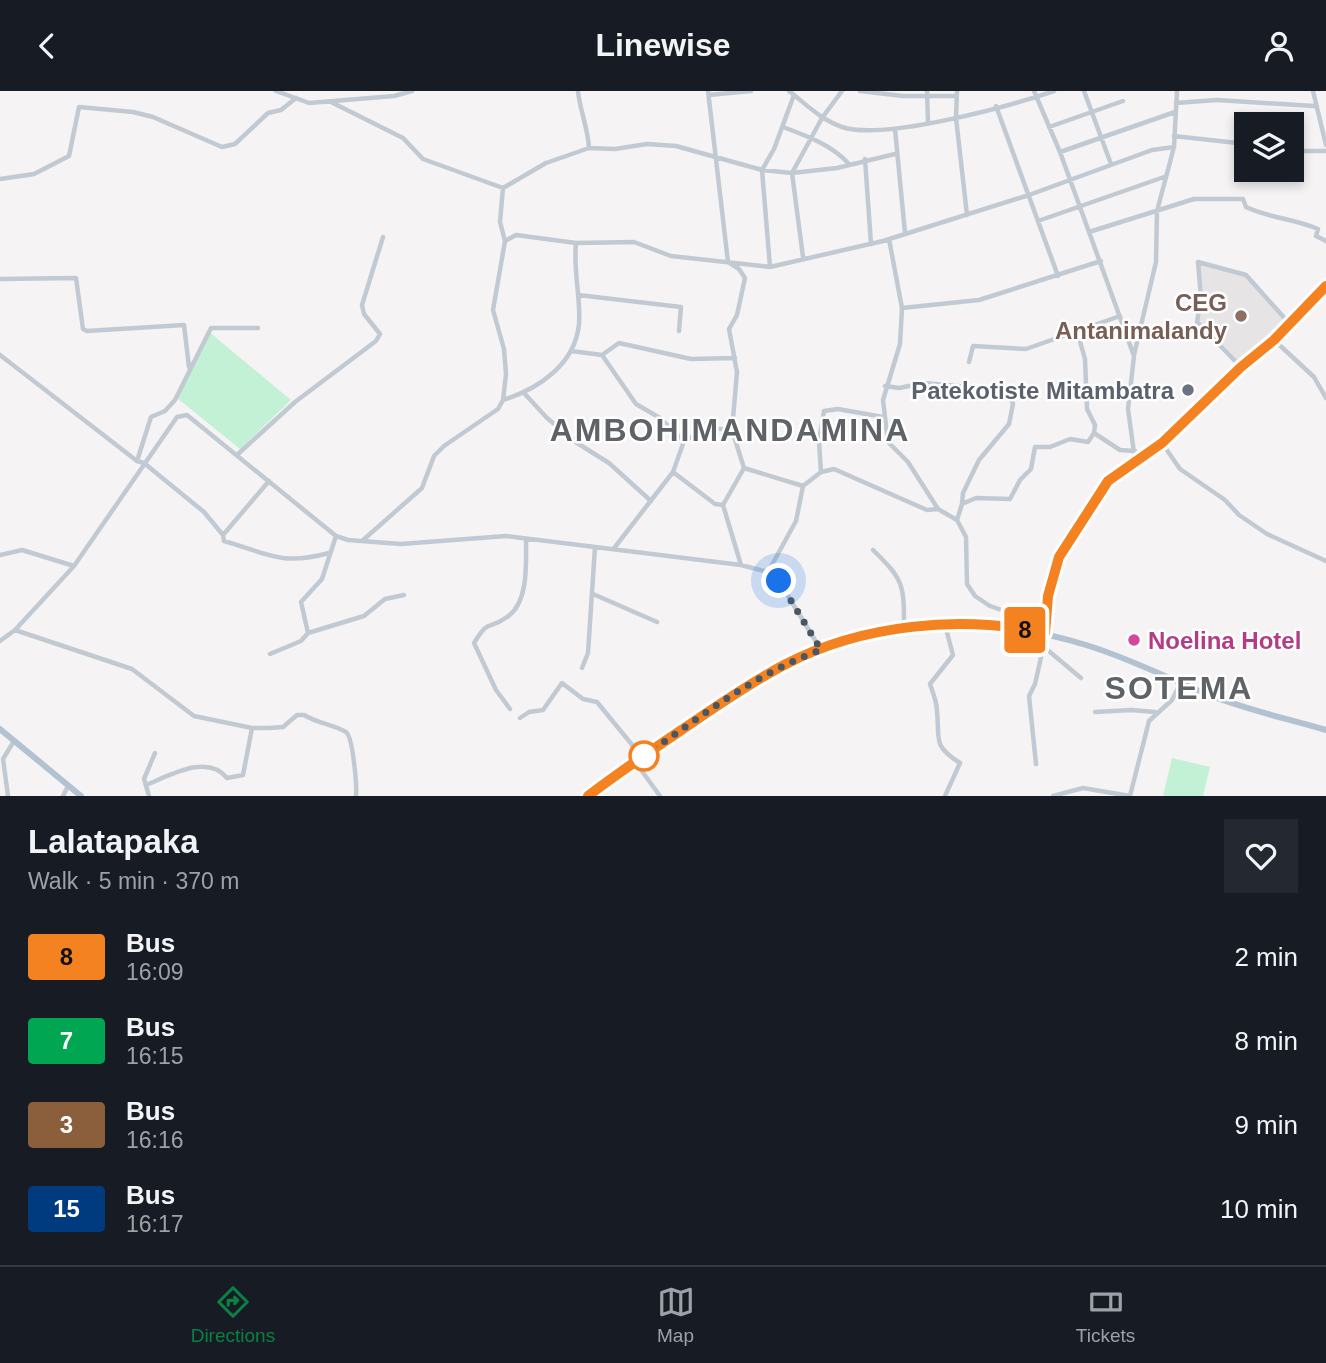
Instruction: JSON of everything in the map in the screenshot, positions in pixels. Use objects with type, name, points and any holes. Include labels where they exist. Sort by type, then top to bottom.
[{"type":"main road","points":[[588,796],[734,694],[786,664],[886,630],[904,628],[990,626],[1046,632],[1090,646],[1240,706],[1326,730]]},
{"type":"main road","points":[[0,729],[81,796]]},
{"type":"street","points":[[276,91],[309,103],[394,96],[412,91]]},
{"type":"street","points":[[578,91],[580,108],[588,128],[589,148]]},
{"type":"street","points":[[728,262],[709,93],[751,91]]},
{"type":"street","points":[[789,91],[821,118],[844,128],[895,129],[956,118],[1035,94],[1054,91]]},
{"type":"street","points":[[803,257],[792,173],[821,118],[842,91]]},
{"type":"street","points":[[860,91],[957,93],[956,118],[967,215]]},
{"type":"street","points":[[1084,91],[1111,164]]},
{"type":"street","points":[[1135,461],[1128,409],[1134,356],[1156,262],[1157,211],[1174,147],[1175,91]]},
{"type":"street","points":[[1313,91],[1314,106],[1326,145]]},
{"type":"street","points":[[927,93],[928,122]]},
{"type":"street","points":[[1035,94],[1060,152],[1134,356]]},
{"type":"street","points":[[770,267],[762,170],[783,127],[794,95]]},
{"type":"street","points":[[0,179],[34,174],[69,156],[79,107],[133,112],[153,117],[222,147],[236,144],[268,113],[281,110],[296,97]]},
{"type":"street","points":[[1176,101],[1217,100],[1314,106]]},
{"type":"street","points":[[331,101],[403,138],[423,159],[503,188]]},
{"type":"street","points":[[1049,127],[1091,110],[1123,101]]},
{"type":"street","points":[[996,106],[1058,276]]},
{"type":"street","points":[[1060,152],[1175,111]]},
{"type":"street","points":[[783,127],[812,138],[849,164]]},
{"type":"street","points":[[895,129],[895,154],[905,233]]},
{"type":"street","points":[[1174,136],[1234,143]]},
{"type":"street","points":[[503,188],[546,163],[589,148],[615,149],[646,144],[676,146],[762,170],[792,173],[895,154]]},
{"type":"street","points":[[505,241],[516,235],[576,243],[634,242],[671,256],[770,267],[803,257],[889,239],[1029,195],[1152,150],[1174,147]]},
{"type":"street","points":[[1304,151],[1326,151]]},
{"type":"street","points":[[866,159],[872,244]]},
{"type":"street","points":[[1038,221],[1165,177]]},
{"type":"street","points":[[361,542],[422,488],[434,456],[444,446],[498,408],[503,400],[506,374],[504,349],[493,310],[505,241],[500,222],[503,188]]},
{"type":"street","points":[[1089,232],[1194,199],[1243,199],[1246,207],[1260,213],[1318,229],[1315,236],[1326,241]]},
{"type":"street","points":[[238,454],[295,401],[376,341],[380,334],[364,314],[362,305],[383,237]]},
{"type":"street","points":[[889,239],[902,308],[900,344],[886,386],[883,417],[888,442],[908,462],[938,509],[957,520],[966,537],[967,584],[975,596],[990,606],[1030,620],[1046,632]]},
{"type":"street","points":[[503,400],[524,393],[550,377],[571,351],[579,326],[578,295],[573,273],[576,243]]},
{"type":"street","points":[[902,308],[979,300],[1101,261]]},
{"type":"street","points":[[728,262],[739,269],[745,278],[737,315],[729,330],[735,358],[736,400],[732,430],[744,468],[723,505],[741,565]]},
{"type":"street","points":[[1241,367],[1197,321],[1202,282],[1198,262],[1246,275],[1289,323]]},
{"type":"street","points":[[0,279],[76,278],[83,328],[87,331],[184,325],[189,367]]},
{"type":"street","points":[[1036,764],[1029,696],[1035,684],[1036,667],[1044,647],[1048,596],[1059,557],[1108,481],[1162,443],[1241,367],[1274,340],[1326,286]]},
{"type":"street","points":[[578,295],[681,307],[679,331]]},
{"type":"street","points":[[969,362],[973,345],[1026,349],[1120,316]]},
{"type":"street","points":[[137,461],[151,417],[164,411],[175,400],[189,367],[211,328],[258,328]]},
{"type":"street","points":[[962,504],[976,498],[1010,499],[1020,481],[1031,469],[1035,447],[1050,447],[1070,439],[1088,442],[1094,433],[1095,425],[1087,409],[1085,359],[1077,331]]},
{"type":"street","points":[[1274,340],[1314,377],[1326,398]]},
{"type":"street","points":[[571,351],[602,355],[618,344],[691,359],[735,358]]},
{"type":"street","points":[[0,355],[137,461],[144,463],[204,512],[223,535],[224,541],[263,556],[297,561],[329,553]]},
{"type":"street","points":[[602,355],[636,404],[660,418],[684,441]]},
{"type":"street","points":[[886,386],[899,388],[924,383],[981,388],[1010,397],[1013,404],[1009,424],[979,460],[963,493],[957,520]]},
{"type":"street","points":[[524,393],[547,418],[577,443],[609,463],[650,501]]},
{"type":"street","points":[[821,471],[818,441],[824,411],[838,409],[883,417]]},
{"type":"street","points":[[0,641],[15,630],[74,566],[144,463],[177,417],[182,415],[192,416],[336,536],[361,542],[401,544],[506,536],[741,565],[768,572],[779,581],[821,650]]},
{"type":"street","points":[[615,548],[673,472],[684,441],[709,428],[732,430]]},
{"type":"street","points":[[1094,433],[1120,450],[1135,451]]},
{"type":"street","points":[[1162,443],[1181,469],[1225,500],[1239,515],[1267,534],[1326,561]]},
{"type":"street","points":[[744,468],[803,486]]},
{"type":"street","points":[[768,572],[796,521],[803,486],[821,471],[834,469],[927,510],[938,509]]},
{"type":"street","points":[[673,472],[715,504],[723,505]]},
{"type":"street","points":[[223,535],[269,481]]},
{"type":"street","points":[[307,632],[301,602],[323,579],[336,536]]},
{"type":"street","points":[[510,709],[496,690],[474,643],[485,625],[507,617],[516,607],[523,587],[526,540]]},
{"type":"street","points":[[582,668],[588,653],[595,547]]},
{"type":"street","points":[[0,555],[22,550],[74,566]]},
{"type":"street","points":[[873,550],[890,566],[904,587],[904,628]]},
{"type":"street","points":[[593,594],[657,622]]},
{"type":"street","points":[[270,653],[301,641],[307,632],[364,616],[385,599],[404,595]]},
{"type":"street","points":[[945,625],[953,655],[930,684],[937,710],[936,739],[944,753],[960,763],[945,796]]},
{"type":"street","points":[[15,630],[132,669],[194,716],[252,728],[283,727],[298,716],[304,716],[347,732],[351,739],[353,769],[357,776],[356,796]]},
{"type":"street","points":[[1044,647],[1081,678]]},
{"type":"street","points":[[520,718],[529,712],[543,710],[562,683],[583,699],[597,702],[642,757]]},
{"type":"street","points":[[1053,796],[1083,788],[1130,796],[1149,721],[1155,712],[1172,700],[1181,683]]},
{"type":"street","points":[[1095,712],[1155,712]]},
{"type":"street","points":[[146,785],[187,768],[217,769],[227,778],[243,775],[252,728]]},
{"type":"street","points":[[8,796],[3,759],[7,747],[14,740]]},
{"type":"street","points":[[149,796],[146,768],[155,753]]},
{"type":"street","points":[[636,762],[660,796]]},
{"type":"street","points":[[63,796],[68,785]]},
{"type":"shaded area","name":"CEG Antanimalandy","points":[[1198,262],[1246,275],[1289,323],[1241,367],[1197,322],[1201,298]]},
{"type":"green space","points":[[208,331],[291,400],[240,449],[177,398]]},
{"type":"green space","points":[[1172,758],[1210,767],[1203,796],[1163,796]]},
{"type":"bus line","name":"8","points":[[588,796],[734,694],[786,664],[834,645],[886,630],[945,625],[990,626],[1045,633],[1048,596],[1059,557],[1094,498],[1122,469],[1162,443],[1241,367],[1274,340],[1326,286]]},
{"type":"place","name":"CEG Antanimalandy","points":[[1241,316]]},
{"type":"place","name":"Patekotiste Mitambatra","points":[[1188,390]]},
{"type":"place","name":"Noelina Hotel","points":[[1134,640]]},
{"type":"district","name":"AMBOHIMANDAMINA","points":[[730,430]]},
{"type":"district","name":"SOTEMA","points":[[1179,688]]},
{"type":"route","points":[[644,756],[734,694],[786,664],[821,650],[779,581]]}]
